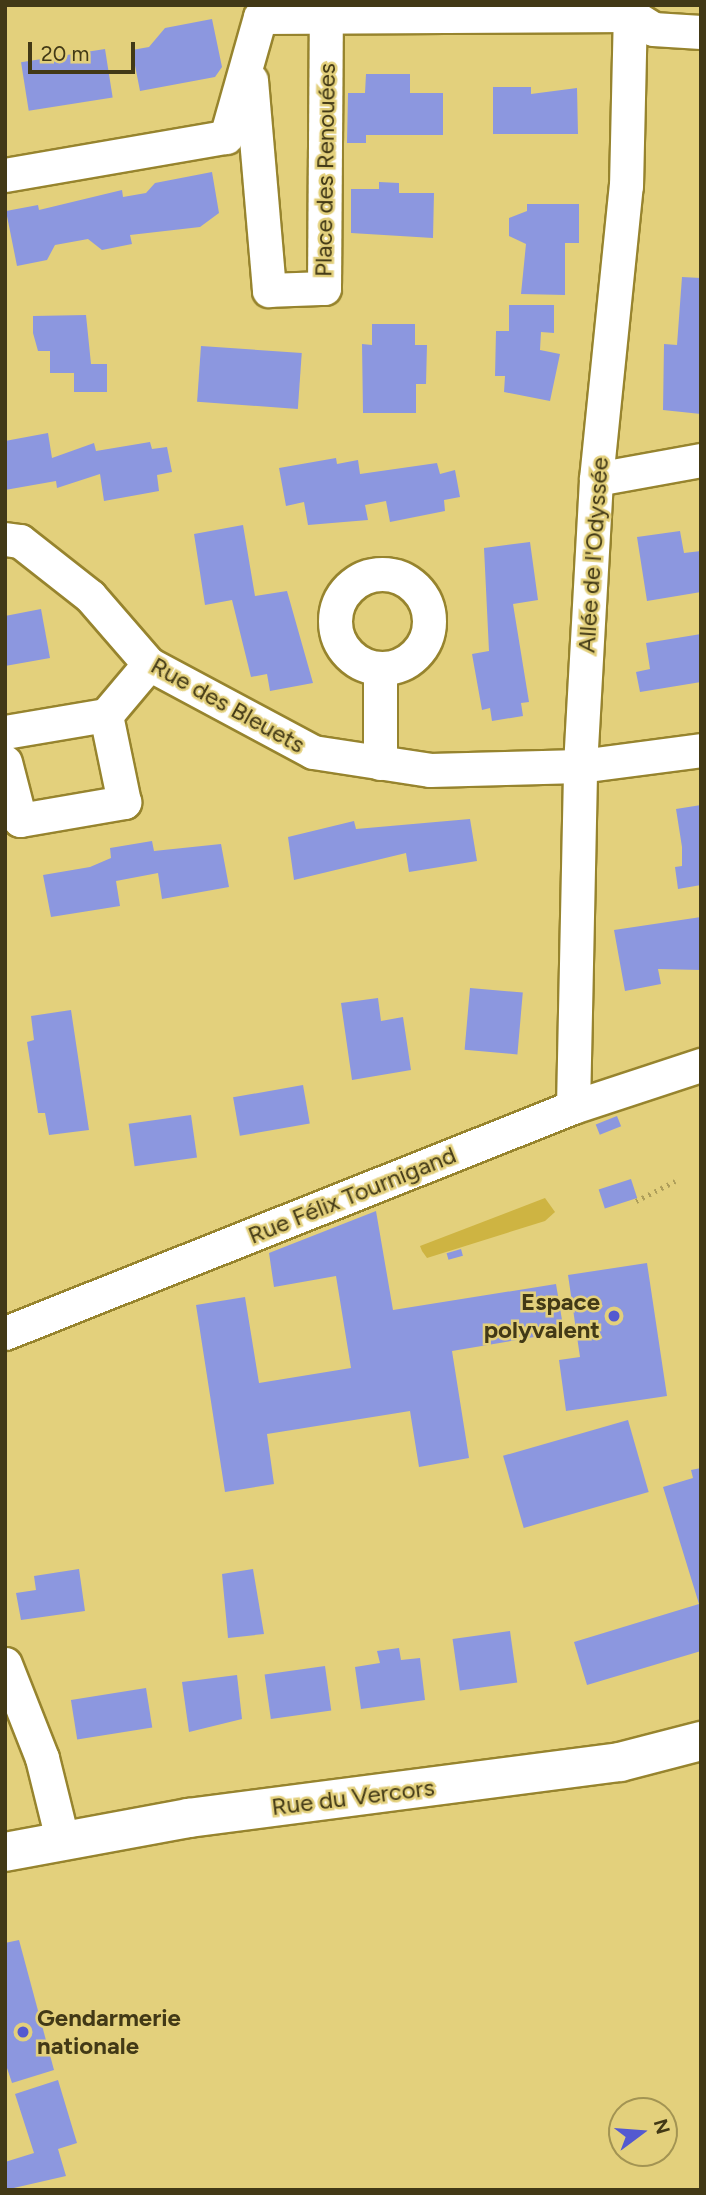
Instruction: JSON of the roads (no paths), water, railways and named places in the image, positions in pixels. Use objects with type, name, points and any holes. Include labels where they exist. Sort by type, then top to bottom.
[{"type":"street","points":[[5,174],[226,137],[260,17],[630,10],[653,29],[701,32]]},
{"type":"street","name":"Allée de l'Odyssée","points":[[573,1107],[580,766],[596,480],[626,186],[630,10]]},
{"type":"street","name":"Place des Renouées","points":[[248,58],[268,290],[324,288],[326,17]]},
{"type":"street","points":[[596,480],[701,460]]},
{"type":"street","name":"Rue des Bleuets","points":[[5,539],[20,541],[90,596],[149,664],[313,752],[430,770],[580,766],[701,750]]},
{"type":"street","points":[[5,732],[106,715],[149,664]]},
{"type":"street","points":[[380,668],[380,763]]},
{"type":"street","points":[[5,762],[20,820],[124,802],[106,715]]},
{"type":"street","name":"Rue Félix Tournigand","points":[[5,1333],[573,1107],[701,1065]]},
{"type":"street","points":[[5,1664],[42,1758],[62,1839]]},
{"type":"street","name":"Rue du Vercors","points":[[5,1852],[62,1839],[620,1762],[701,1741]]},
{"type":"place","name":"Espace polyvalent","points":[[614,1316]]},
{"type":"place","name":"Gendarmerie nationale","points":[[23,2032]]}]
